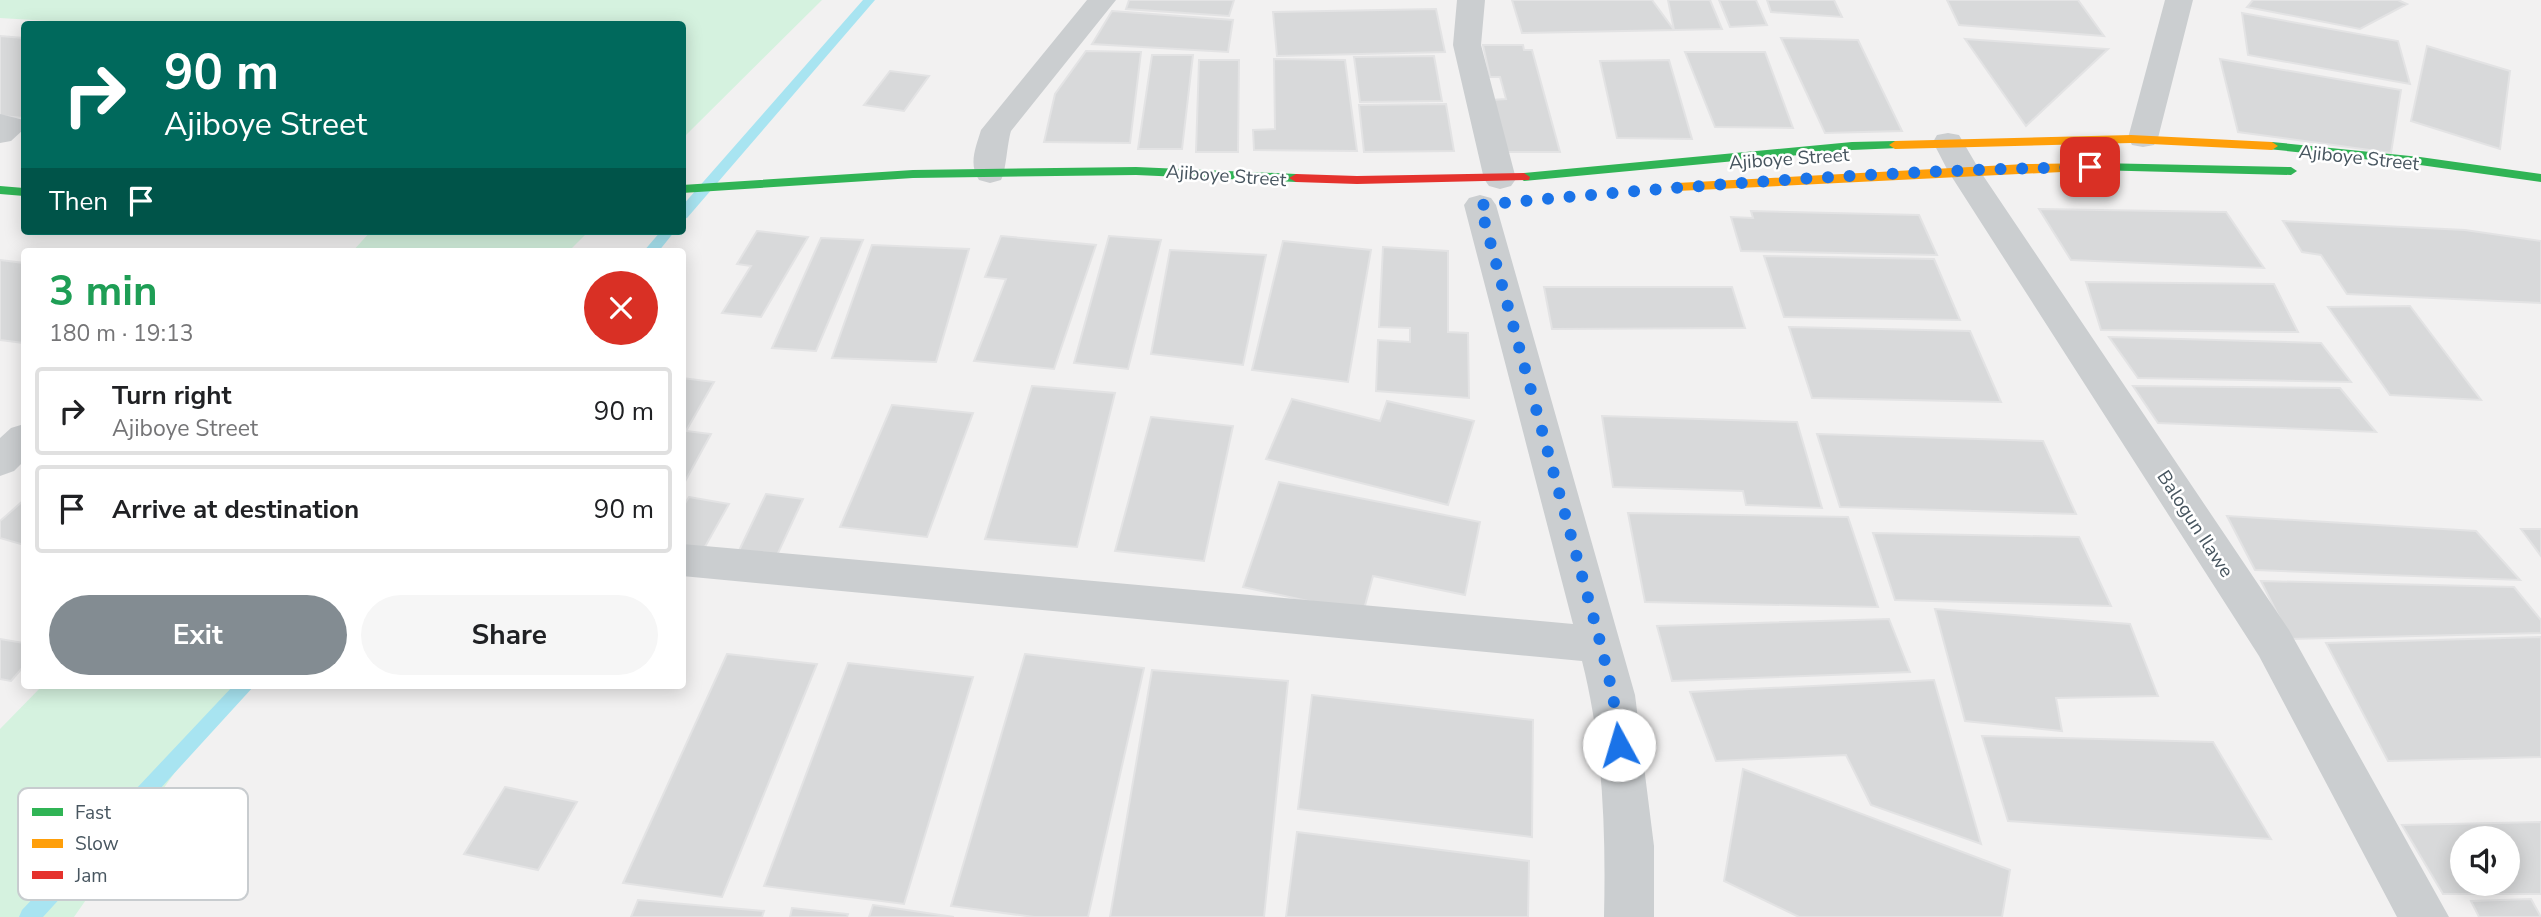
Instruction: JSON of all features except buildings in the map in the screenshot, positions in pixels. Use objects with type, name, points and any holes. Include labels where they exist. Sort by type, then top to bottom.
[{"type":"street","points":[[977,174],[989,153],[996,130],[1102,0]]},
{"type":"street","points":[[1471,0],[1467,45],[1485,198],[1613,695],[1630,846],[1629,917]]},
{"type":"street","points":[[2143,138],[2179,0]]},
{"type":"street","name":"Ajiboye Street","points":[[1663,188],[2143,138],[2225,141],[2541,178]]},
{"type":"street","name":"Ajiboye Street","points":[[686,189],[872,176],[1136,171],[1357,180],[1485,198],[1852,146],[2112,167],[2313,173]]},
{"type":"street","name":"Balogun Ilawe","points":[[1956,156],[2274,643],[2424,917]]},
{"type":"street","name":"Ajiboye Street","points":[[1041,174],[1117,188]]},
{"type":"street","points":[[0,190],[21,192]]},
{"type":"street","points":[[0,461],[21,441]]},
{"type":"street","points":[[686,559],[1601,645]]},
{"type":"green space","points":[[0,0],[822,0],[686,135],[686,21],[50,21],[0,18]]},
{"type":"green space","points":[[367,235],[585,235],[572,248],[356,248]]},
{"type":"green space","points":[[39,689],[233,689],[164,788],[18,788],[18,900],[86,900],[74,917],[0,917],[0,729]]},
{"type":"waterway","points":[[686,210],[869,0]]},
{"type":"waterway","points":[[653,248],[665,235]]},
{"type":"waterway","points":[[150,788],[242,689]]},
{"type":"waterway","points":[[29,917],[45,900]]},
{"type":"traffic: fast","points":[[1524,177],[1852,146],[1895,145]]},
{"type":"traffic: fast","points":[[2272,146],[2420,161],[2541,178]]},
{"type":"traffic: fast","points":[[2097,167],[2291,171]]},
{"type":"traffic: fast","points":[[686,189],[913,174],[1136,171],[1296,178]]},
{"type":"traffic: fast","points":[[0,190],[21,192]]},
{"type":"traffic: slow","points":[[1895,145],[2131,139],[2272,146]]},
{"type":"traffic: slow","points":[[1677,187],[2025,168],[2097,167]]},
{"type":"traffic: jam","points":[[1296,178],[1357,180],[1524,177]]},
{"type":"route","points":[[1619,745],[1613,695],[1601,645],[1480,205],[1649,189],[1868,175],[2090,167]]}]
